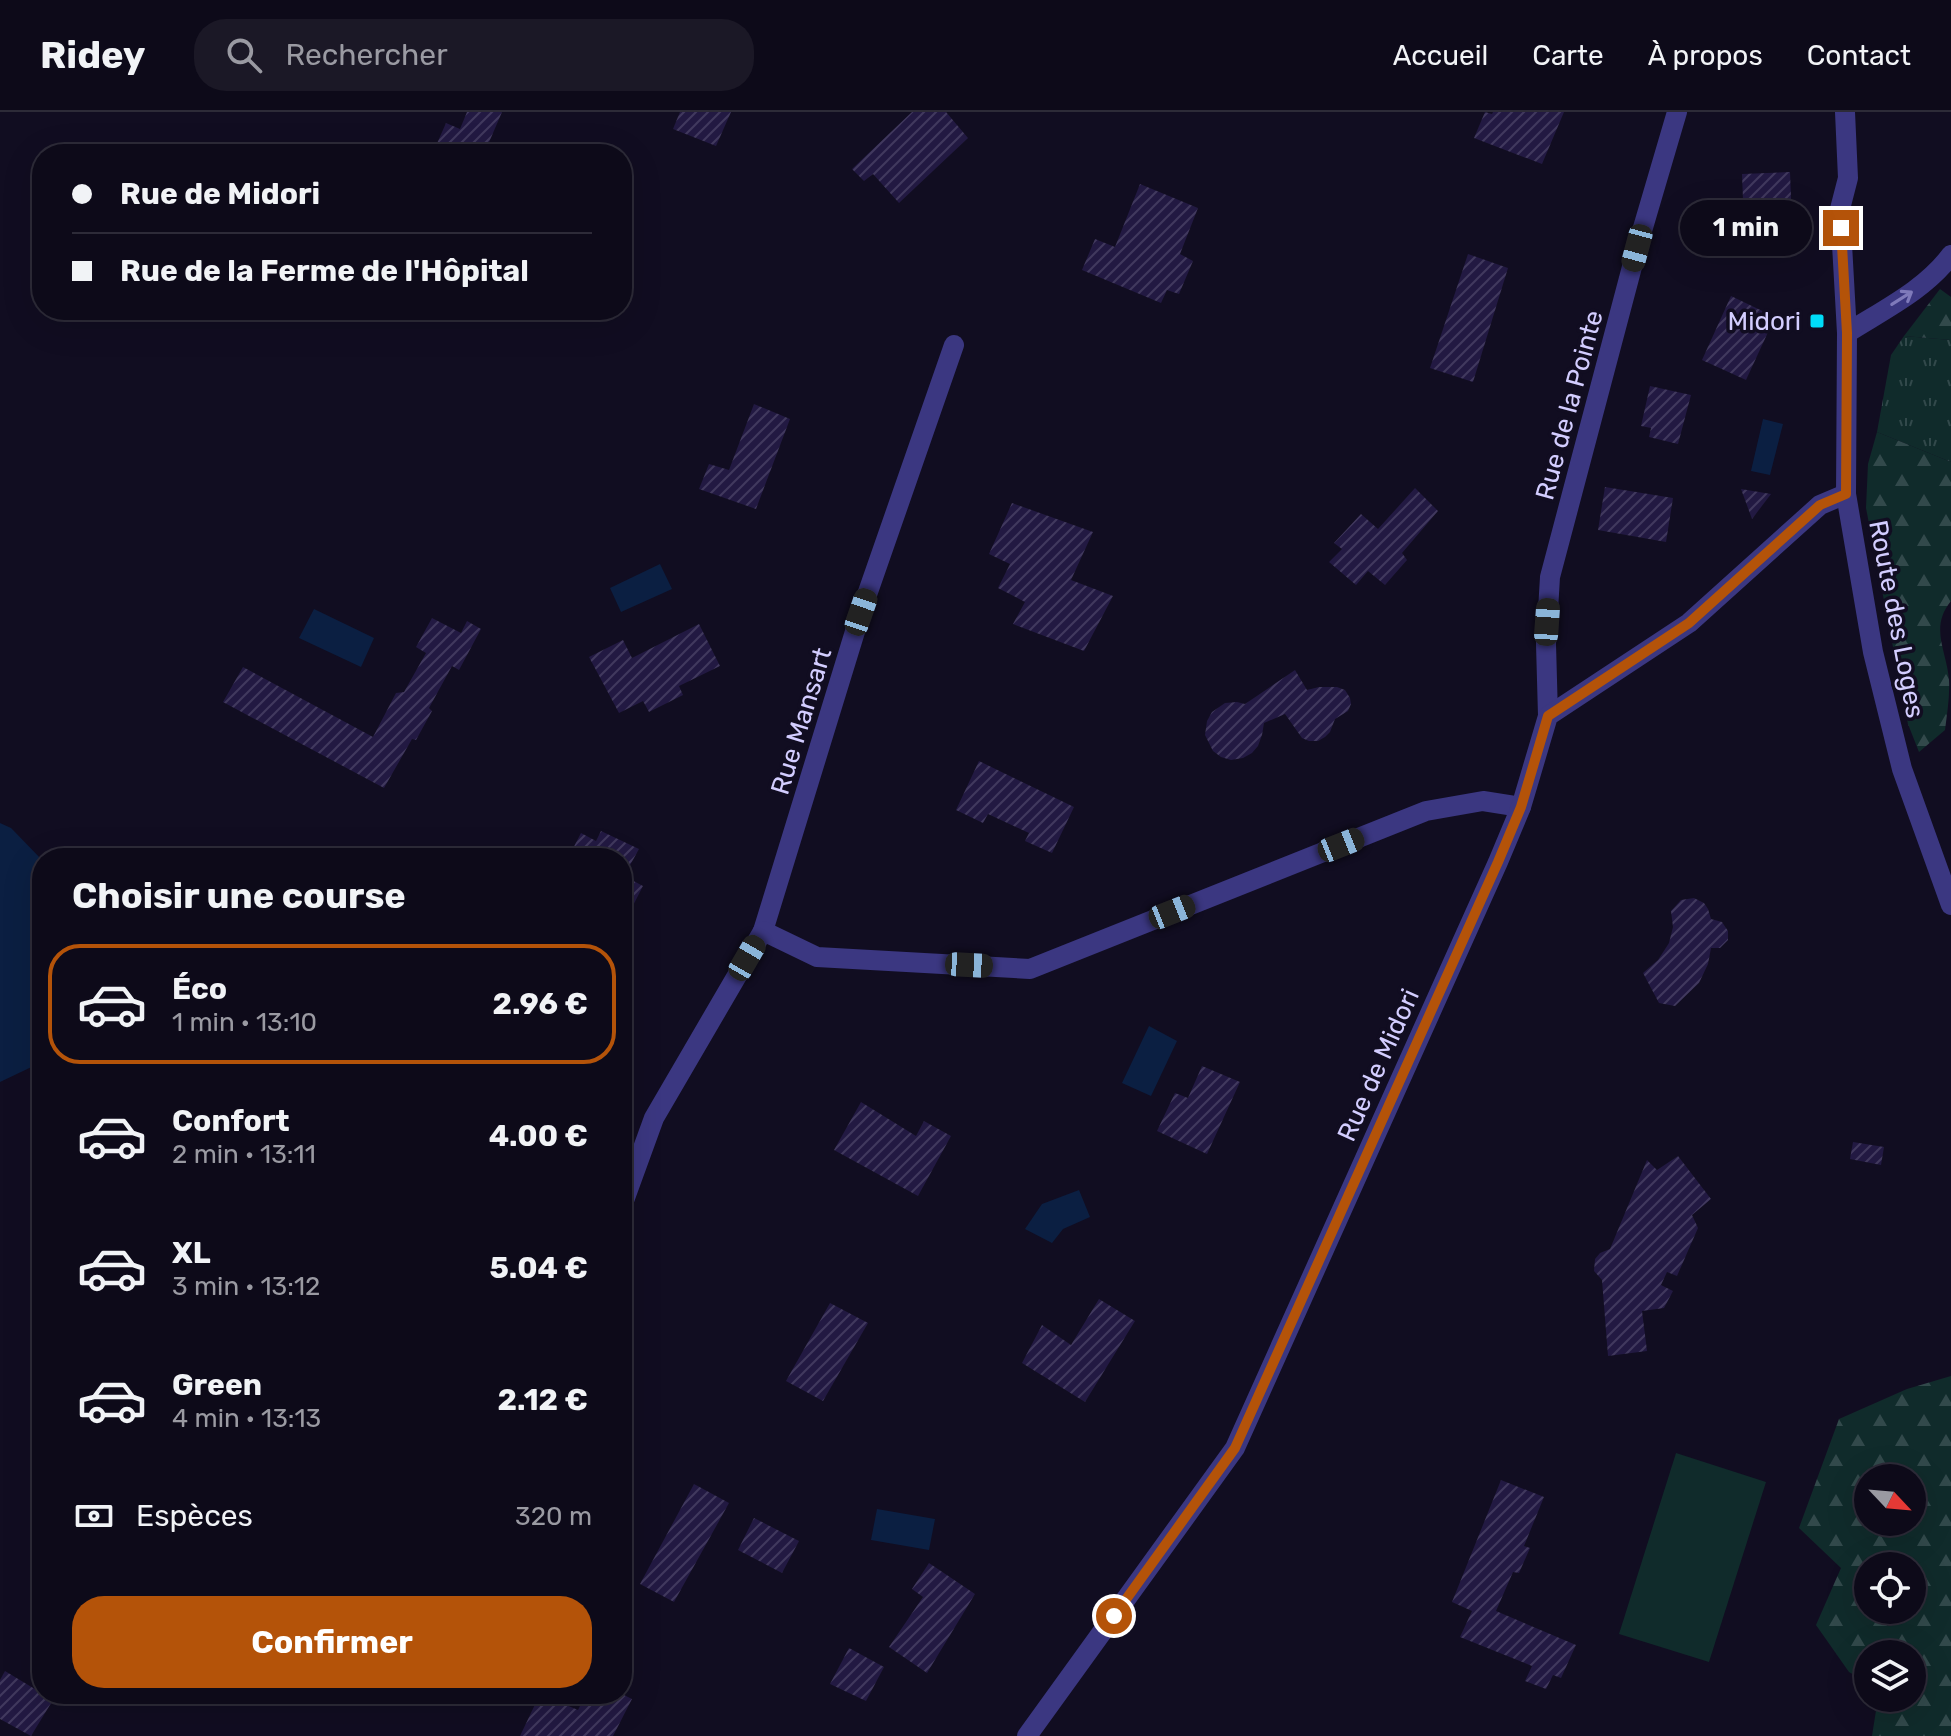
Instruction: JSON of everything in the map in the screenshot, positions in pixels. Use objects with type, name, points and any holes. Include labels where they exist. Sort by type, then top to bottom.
[{"type":"street","name":"Rue de la Pointe","points":[[1548,716],[1546,644],[1550,577],[1637,248],[1677,112]]},
{"type":"street","name":"Route des Loges","points":[[1845,112],[1848,178],[1840,209],[1847,333],[1846,494],[1873,652],[1902,769],[1951,905]]},
{"type":"street","points":[[1847,333],[1915,290],[1951,255]]},
{"type":"street","name":"Rue Mansart","points":[[632,1178],[654,1118],[763,931],[861,612],[954,345]]},
{"type":"street","points":[[1548,716],[1689,623],[1820,505],[1846,494]]},
{"type":"street","name":"Rue de Midori","points":[[1027,1736],[1235,1448],[1521,807],[1548,716]]},
{"type":"street","points":[[763,931],[817,957],[1030,969],[1426,811],[1483,801],[1521,807]]},
{"type":"green space","points":[[1940,289],[1951,297],[1951,340],[1904,336]]},
{"type":"green space","points":[[1904,336],[1951,340],[1951,462],[1877,432],[1891,355]]},
{"type":"green space","points":[[1877,432],[1951,462],[1951,601],[1940,630],[1948,669],[1948,705],[1945,730],[1919,752],[1908,724],[1866,508],[1868,464]]},
{"type":"green space","points":[[1951,1376],[1951,1736],[1872,1736],[1876,1712],[1926,1712],[1926,1640],[1854,1640],[1854,1675],[1816,1625],[1841,1568],[1799,1528],[1839,1419],[1907,1389]]},
{"type":"green space","points":[[1676,1453],[1766,1482],[1709,1662],[1619,1634]]},
{"type":"water","points":[[1763,419],[1783,424],[1770,475],[1751,471]]},
{"type":"water","points":[[660,564],[672,589],[621,612],[610,588]]},
{"type":"water","points":[[314,609],[374,638],[361,667],[299,638]]},
{"type":"water","points":[[0,823],[11,828],[32,850],[32,1067],[0,1082]]},
{"type":"water","points":[[1149,1026],[1177,1041],[1151,1096],[1122,1083]]},
{"type":"water","points":[[1079,1190],[1090,1217],[1063,1229],[1052,1243],[1025,1229],[1042,1204]]},
{"type":"water","points":[[877,1509],[935,1519],[929,1550],[871,1540]]},
{"type":"building","points":[[467,112],[502,112],[488,144],[437,144],[446,123],[460,129]]},
{"type":"building","points":[[680,112],[731,112],[716,146],[673,129]]},
{"type":"building","points":[[912,112],[946,112],[968,138],[899,203],[873,174],[864,181],[852,169]]},
{"type":"building","points":[[1485,112],[1564,112],[1542,164],[1474,138]]},
{"type":"building","points":[[1790,172],[1792,223],[1744,226],[1742,174]]},
{"type":"building","points":[[1140,184],[1198,208],[1180,254],[1193,261],[1179,294],[1167,290],[1161,303],[1082,270],[1095,239],[1115,247]]},
{"type":"building","points":[[1468,254],[1508,268],[1473,382],[1430,368]]},
{"type":"building","points":[[1731,296],[1775,317],[1746,380],[1702,360]]},
{"type":"building","points":[[1650,386],[1691,395],[1678,444],[1649,437],[1651,428],[1641,426]]},
{"type":"building","points":[[754,404],[790,419],[756,509],[699,489],[709,464],[729,470]]},
{"type":"building","points":[[1605,487],[1673,498],[1666,542],[1598,530]]},
{"type":"building","points":[[1415,488],[1438,511],[1402,553],[1407,560],[1385,585],[1368,571],[1356,585],[1329,562],[1342,549],[1334,543],[1361,514],[1378,529]]},
{"type":"building","points":[[1741,489],[1771,494],[1752,519]]},
{"type":"building","points":[[1012,503],[1093,532],[1071,580],[1113,596],[1084,651],[1013,624],[1025,602],[998,588],[1010,564],[989,554]]},
{"type":"building","points":[[432,618],[461,633],[467,621],[481,629],[459,670],[452,666],[416,740],[412,739],[384,788],[223,702],[243,667],[373,737],[396,693],[404,692],[426,653],[416,647]]},
{"type":"building","points":[[699,624],[720,666],[679,686],[683,695],[649,712],[643,701],[619,713],[589,657],[623,640],[632,658]]},
{"type":"building","points":[[1295,670],[1307,690],[1337,687],[1345,690],[1350,698],[1348,711],[1335,719],[1325,737],[1318,741],[1302,738],[1285,714],[1264,723],[1258,746],[1243,758],[1231,760],[1213,751],[1205,735],[1212,712],[1225,703],[1245,704]]},
{"type":"building","points":[[979,761],[1074,807],[1052,853],[1025,841],[1029,833],[988,814],[983,823],[956,810]]},
{"type":"building","points":[[601,831],[639,849],[632,862],[632,848],[573,848],[581,833],[596,841]]},
{"type":"building","points":[[632,880],[643,886],[632,907]]},
{"type":"building","points":[[1694,898],[1704,903],[1711,919],[1722,922],[1728,931],[1728,940],[1720,948],[1711,948],[1699,983],[1675,1006],[1659,1003],[1643,973],[1658,960],[1669,943],[1673,927],[1671,911],[1681,900]]},
{"type":"building","points":[[1202,1066],[1240,1082],[1207,1154],[1157,1131],[1175,1093],[1188,1098]]},
{"type":"building","points":[[861,1102],[916,1136],[924,1121],[951,1136],[918,1196],[834,1150]]},
{"type":"building","points":[[1853,1142],[1884,1147],[1881,1165],[1850,1159]]},
{"type":"building","points":[[1678,1156],[1711,1199],[1692,1215],[1698,1228],[1677,1276],[1667,1272],[1661,1285],[1673,1291],[1664,1308],[1642,1311],[1647,1351],[1608,1356],[1602,1280],[1594,1271],[1595,1259],[1610,1249],[1647,1160],[1657,1170]]},
{"type":"building","points":[[1099,1299],[1135,1321],[1085,1402],[1022,1363],[1042,1325],[1071,1345]]},
{"type":"building","points":[[830,1303],[868,1323],[823,1401],[786,1381]]},
{"type":"building","points":[[1501,1480],[1544,1497],[1524,1546],[1530,1548],[1519,1573],[1513,1572],[1496,1611],[1576,1645],[1561,1678],[1553,1675],[1546,1689],[1525,1681],[1532,1666],[1460,1637],[1472,1611],[1452,1602]]},
{"type":"building","points":[[694,1484],[729,1503],[674,1602],[640,1584]]},
{"type":"building","points":[[754,1518],[799,1541],[782,1573],[738,1550]]},
{"type":"building","points":[[929,1563],[975,1594],[927,1673],[889,1647],[923,1597],[912,1589]]},
{"type":"building","points":[[849,1648],[884,1667],[866,1701],[830,1684]]},
{"type":"building","points":[[5,1671],[32,1687],[32,1704],[51,1704],[31,1736],[0,1719],[0,1680]]},
{"type":"building","points":[[535,1704],[564,1704],[578,1710],[581,1704],[629,1704],[613,1736],[520,1736]]},
{"type":"place","name":"Midori","points":[[1817,321]]},
{"type":"route","points":[[1114,1616],[1235,1448],[1498,862],[1521,807],[1548,716],[1689,623],[1820,505],[1846,494],[1847,333],[1841,228]]}]
